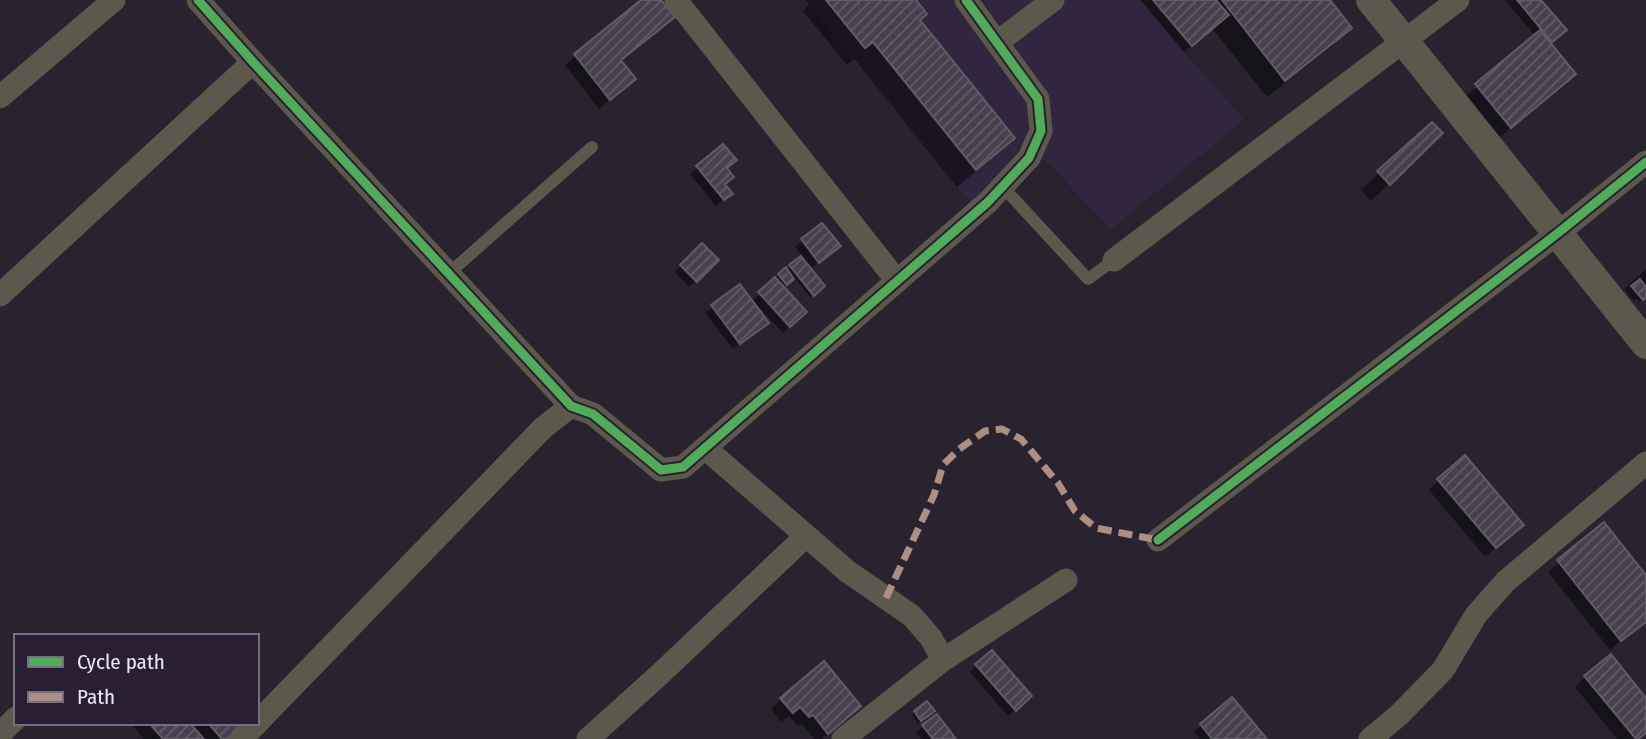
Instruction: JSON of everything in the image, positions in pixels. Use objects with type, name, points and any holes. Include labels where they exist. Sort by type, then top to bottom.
[{"type":"street","points":[[0,97],[114,0]]},
{"type":"street","points":[[198,0],[571,406],[593,414],[661,470],[679,469],[705,448],[988,202],[1029,158],[1041,131],[1038,99],[965,0]]},
{"type":"street","points":[[676,0],[897,281]]},
{"type":"street","points":[[998,42],[1054,0]]},
{"type":"street","points":[[1371,0],[1646,344]]},
{"type":"street","points":[[1114,260],[1458,0]]},
{"type":"street","points":[[0,295],[253,62]]},
{"type":"street","points":[[1158,540],[1558,233],[1646,162]]},
{"type":"street","points":[[259,721],[543,428],[571,406]]},
{"type":"street","points":[[705,448],[846,571],[912,616],[931,638],[943,660]]},
{"type":"street","points":[[1370,739],[1399,715],[1443,670],[1476,615],[1505,582],[1646,463]]},
{"type":"street","points":[[588,739],[806,536]]},
{"type":"street","points":[[843,739],[943,660],[1066,580]]},
{"type":"street","points":[[0,734],[14,720]]},
{"type":"street","points":[[241,739],[255,725]]},
{"type":"lane","points":[[449,274],[592,146]]},
{"type":"lane","points":[[1003,187],[1088,279],[1114,260]]},
{"type":"shaded area","points":[[804,0],[1139,0],[1244,120],[1111,229],[1044,159],[978,211]]},
{"type":"building","points":[[641,0],[661,0],[675,17],[621,60],[636,79],[610,100],[574,54]]},
{"type":"building","points":[[826,0],[916,0],[927,14],[920,20],[1015,138],[976,170],[873,42],[865,48]]},
{"type":"building","points":[[1153,0],[1216,0],[1229,15],[1192,46]]},
{"type":"building","points":[[1222,0],[1330,0],[1352,28],[1285,81]]},
{"type":"building","points":[[1517,0],[1541,0],[1567,30],[1552,42]]},
{"type":"building","points":[[1540,30],[1576,74],[1511,128],[1475,84]]},
{"type":"building","points":[[1432,122],[1443,133],[1390,185],[1377,171]]},
{"type":"building","points":[[723,144],[737,160],[727,168],[734,177],[725,184],[733,194],[724,200],[696,166]]},
{"type":"building","points":[[822,223],[841,246],[819,263],[801,239]]},
{"type":"building","points":[[702,243],[719,260],[697,282],[680,265]]},
{"type":"building","points":[[801,256],[825,286],[814,296],[789,265]]},
{"type":"building","points":[[786,267],[794,279],[787,285],[778,274]]},
{"type":"building","points":[[775,277],[807,312],[790,327],[758,292]]},
{"type":"building","points":[[1640,279],[1646,287],[1646,298],[1643,300],[1631,286]]},
{"type":"building","points":[[740,284],[769,323],[740,344],[711,305]]},
{"type":"building","points":[[1465,455],[1524,525],[1496,548],[1437,479]]},
{"type":"building","points":[[1604,522],[1646,575],[1646,622],[1621,641],[1557,560]]},
{"type":"building","points":[[992,650],[1032,696],[1016,711],[975,664]]},
{"type":"building","points":[[1611,654],[1646,698],[1646,733],[1638,739],[1584,676]]},
{"type":"building","points":[[824,661],[861,706],[828,734],[813,715],[809,717],[800,707],[793,713],[780,698]]},
{"type":"building","points":[[1232,697],[1267,739],[1212,739],[1200,724]]},
{"type":"building","points":[[927,701],[935,711],[921,721],[914,711]]},
{"type":"building","points":[[937,714],[956,739],[933,739],[922,725]]},
{"type":"building","points":[[151,725],[192,725],[204,739],[163,739]]},
{"type":"building","points":[[210,725],[248,725],[235,739],[222,739]]},
{"type":"marked path","points":[[886,598],[934,495],[943,465],[959,449],[985,431],[1002,429],[1021,439],[1058,483],[1075,511],[1096,528],[1158,540]]},
{"type":"cycle path","points":[[198,0],[571,406],[593,414],[661,470],[683,467],[988,202],[1029,158],[1041,131],[1038,99],[966,0]]},
{"type":"cycle path","points":[[1158,540],[1558,233],[1646,162]]}]
